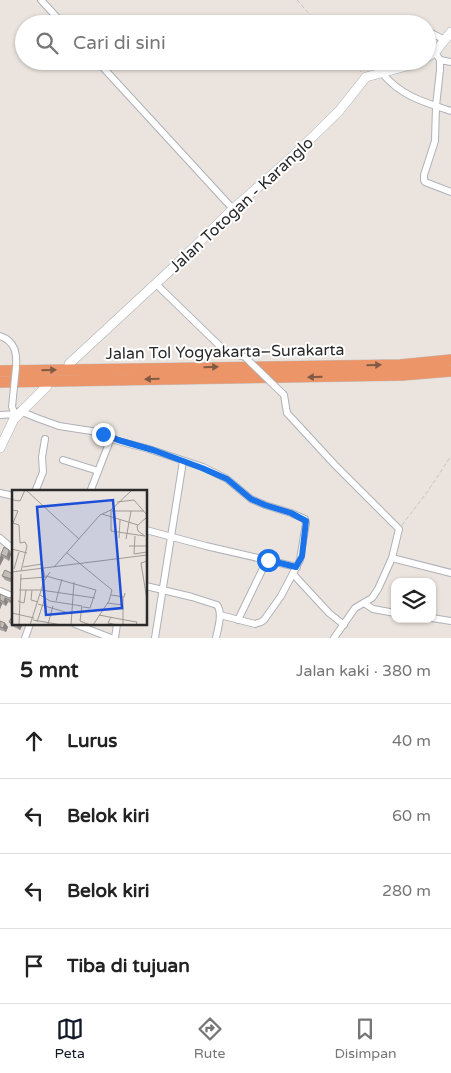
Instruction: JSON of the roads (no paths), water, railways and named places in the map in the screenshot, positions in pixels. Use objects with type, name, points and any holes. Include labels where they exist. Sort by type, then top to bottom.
[{"type":"highway","name":"Jalan Tol Yogyakarta–Surakarta","points":[[0,370],[391,365],[451,360]]},
{"type":"highway","name":"Jalan Tol Yogyakarta–Surakarta","points":[[0,382],[402,375],[451,371]]},
{"type":"main road","points":[[436,53],[451,32]]},
{"type":"main road","points":[[374,75],[391,70]]},
{"type":"main road","name":"Jalan Totogan - Karanglo","points":[[69,364],[156,284],[233,209],[291,158],[374,75]]},
{"type":"main road","points":[[0,448],[18,413],[47,386]]},
{"type":"street","points":[[41,0],[55,15]]},
{"type":"street","points":[[436,36],[445,40]]},
{"type":"street","points":[[436,57],[451,62]]},
{"type":"street","points":[[436,61],[440,70],[435,141],[424,174],[424,180],[451,192]]},
{"type":"street","points":[[105,70],[233,209]]},
{"type":"street","points":[[374,75],[390,82],[416,100],[451,111]]},
{"type":"street","points":[[156,284],[226,352],[245,357],[284,395],[287,413],[399,529],[392,558],[378,589],[372,598],[355,608],[334,638]]},
{"type":"street","points":[[0,336],[12,343],[16,350],[12,407],[18,413]]},
{"type":"street","points":[[0,415],[18,413],[55,425],[98,432],[111,438],[153,450],[227,479],[251,499],[291,513],[306,521],[302,556],[281,596],[261,622],[255,624],[220,615]]},
{"type":"street","points":[[91,490],[111,438]]},
{"type":"street","points":[[36,490],[43,472],[42,457],[45,439]]},
{"type":"street","points":[[63,460],[98,471]]},
{"type":"street","points":[[154,638],[183,461]]},
{"type":"street","points":[[148,530],[296,567]]},
{"type":"street","points":[[0,538],[12,548]]},
{"type":"street","points":[[392,558],[451,573]]},
{"type":"street","points":[[238,620],[268,560]]},
{"type":"street","points":[[293,574],[344,625]]},
{"type":"street","points":[[148,586],[217,605],[220,615],[216,638]]},
{"type":"street","points":[[0,591],[12,596]]},
{"type":"street","points":[[364,603],[373,609],[391,612]]},
{"type":"street","points":[[436,619],[451,621]]},
{"type":"street","points":[[25,638],[29,626]]},
{"type":"street","points":[[80,626],[113,638]]}]
